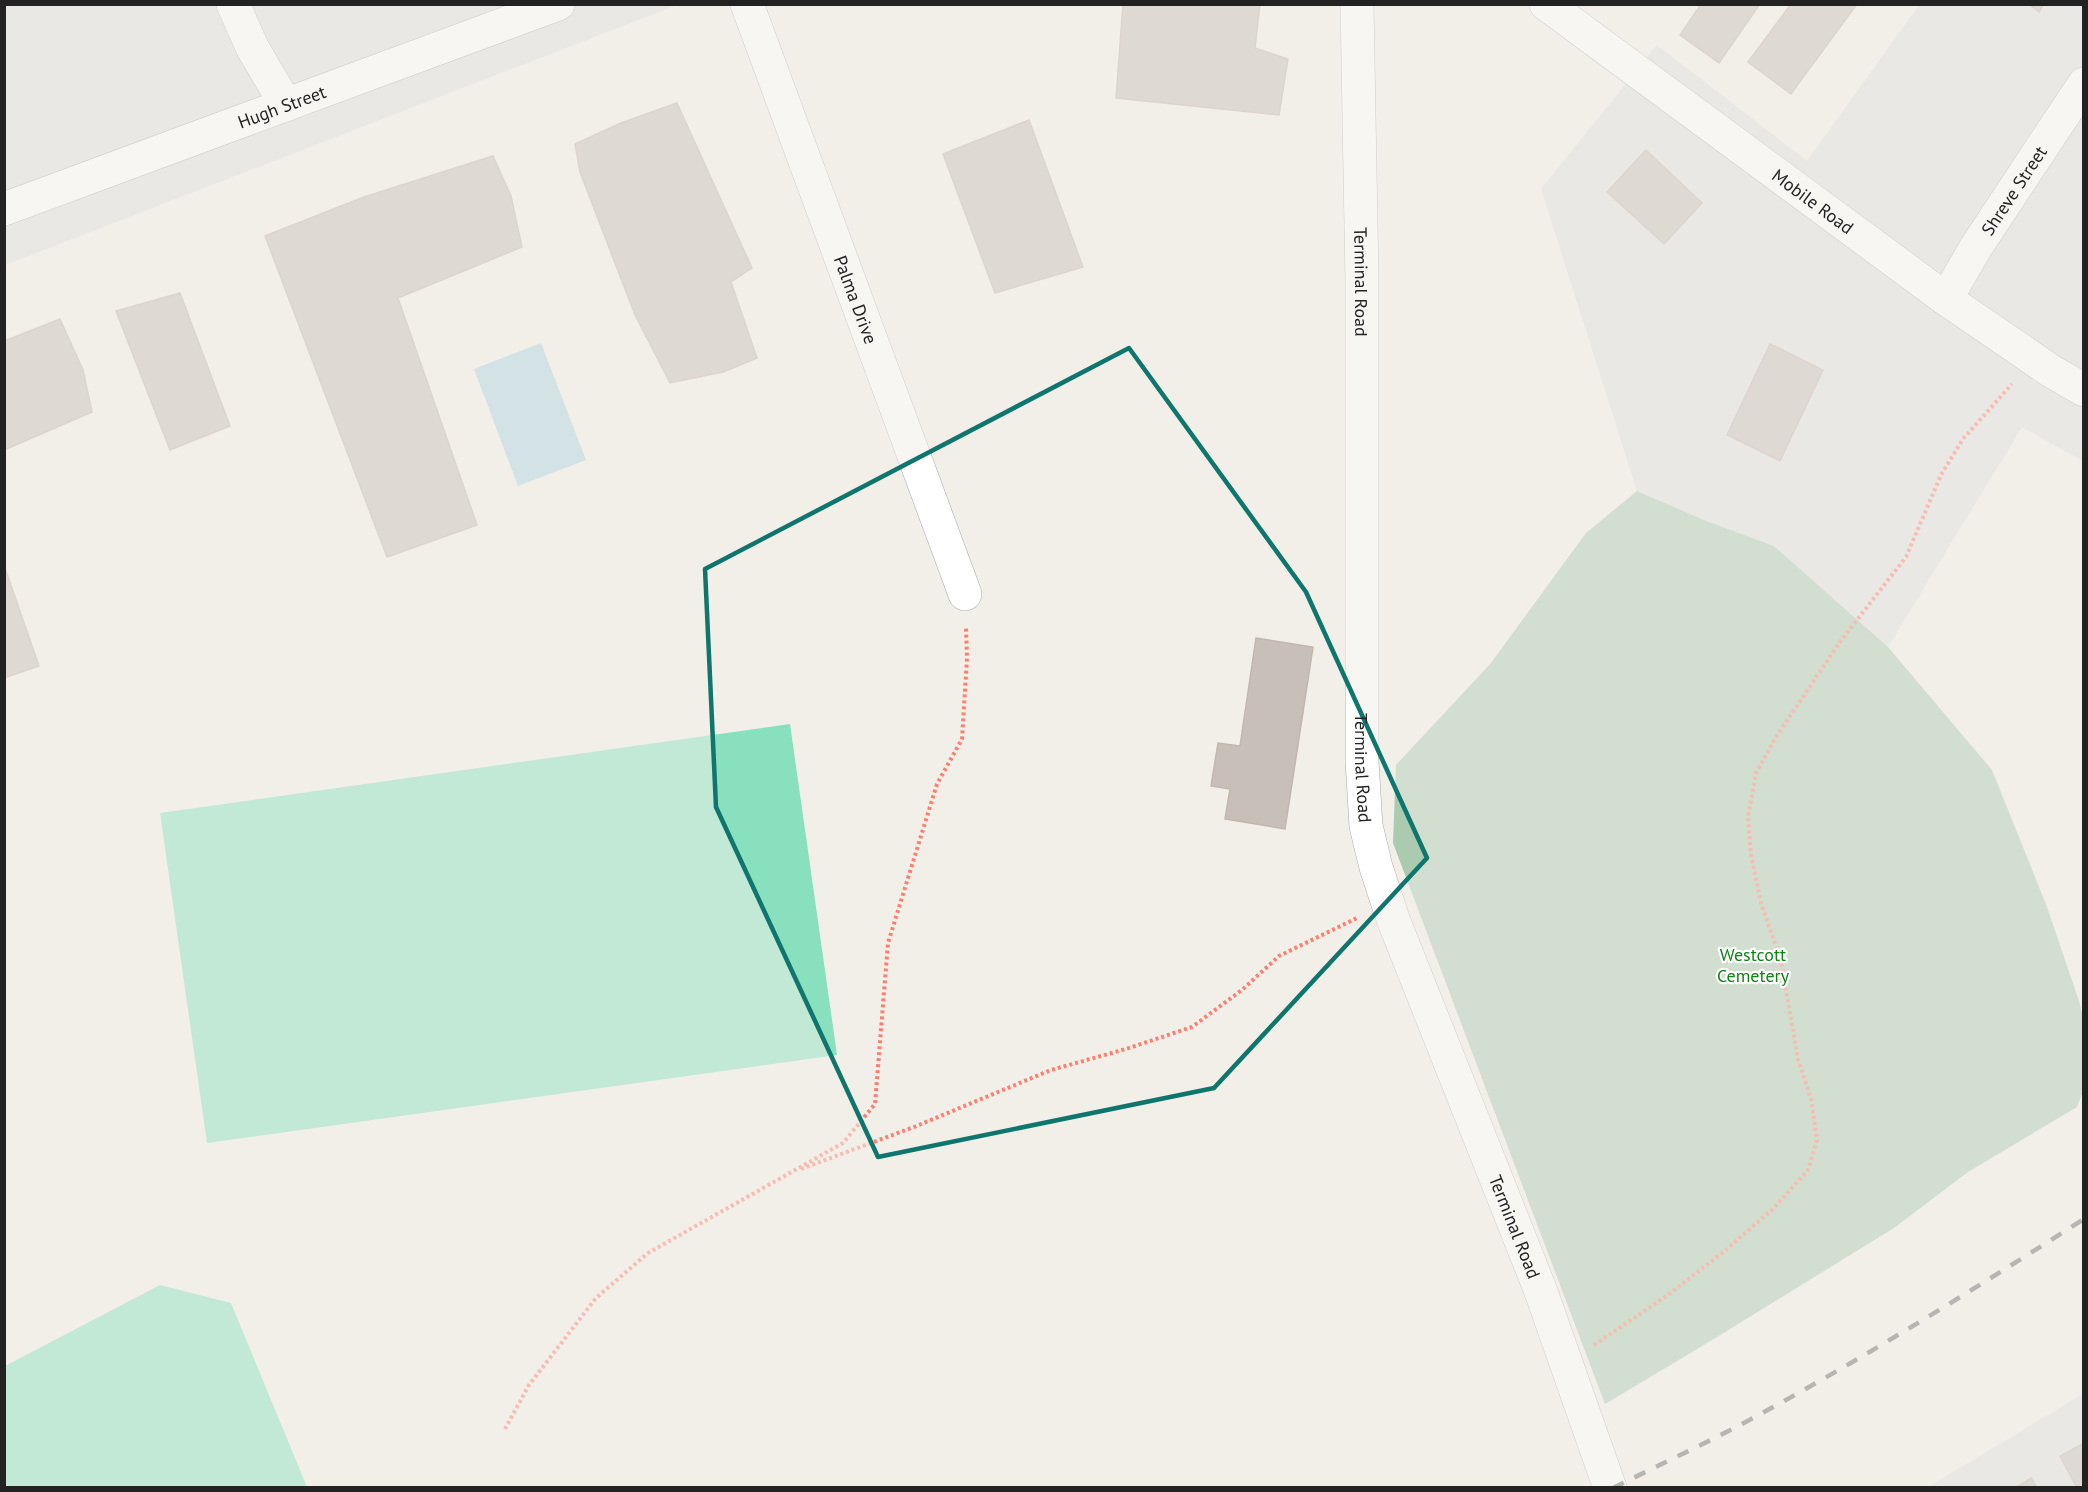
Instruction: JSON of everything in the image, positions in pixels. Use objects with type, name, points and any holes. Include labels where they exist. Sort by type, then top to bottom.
[{"type":"street","points":[[233,4],[252,47],[286,105]]},
{"type":"street","name":"Hugh Street","points":[[4,209],[558,4]]},
{"type":"street","name":"Palma Drive","points":[[747,4],[965,594]]},
{"type":"street","name":"Terminal Road","points":[[1357,4],[1362,281],[1362,760],[1366,826],[1388,904],[1540,1289],[1610,1488]]},
{"type":"street","name":"Mobile Road","points":[[1546,4],[1946,299],[2033,359],[2084,390]]},
{"type":"street","name":"Shreve Street","points":[[1946,299],[1976,247],[2084,84]]},
{"type":"path","points":[[1565,1362],[1612,1334],[1676,1289],[1727,1249],[1774,1208],[1808,1170],[1817,1140],[1810,1099],[1798,1059],[1782,961],[1761,903],[1751,855],[1748,817],[1756,773],[1776,737],[1839,643],[1906,557],[1941,475],[1963,439],[2033,359]]},
{"type":"path","points":[[505,1429],[529,1385],[596,1298],[648,1253],[843,1143],[875,1104],[888,943],[937,783],[962,739],[967,658],[965,594]]},
{"type":"path","points":[[789,1174],[914,1127],[1051,1070],[1192,1028],[1242,990],[1279,956],[1388,904]]},
{"type":"highlighted area","points":[[1129,348],[1306,592],[1427,858],[1214,1088],[878,1157],[716,807],[705,569]]},
{"type":"shaded area","points":[[5,5],[677,5],[5,265]]},
{"type":"shaded area","points":[[1919,5],[2083,5],[2083,461],[2022,427],[1888,647],[1774,546],[1704,520],[1637,491],[1541,189],[1657,45],[1807,161]]},
{"type":"shaded area","points":[[2083,1394],[2083,1487],[1928,1487]]},
{"type":"green space","name":"Westcott Cemetery","points":[[1637,491],[1704,520],[1774,546],[1888,647],[1992,770],[2047,907],[2079,1001],[2084,1022],[2084,1089],[2077,1107],[1968,1172],[1894,1228],[1605,1404],[1393,843],[1396,765],[1491,663],[1586,533]]},
{"type":"green space","points":[[790,724],[837,1055],[207,1143],[160,813]]},
{"type":"green space","points":[[160,1285],[231,1303],[307,1487],[5,1487],[5,1366]]},
{"type":"water","points":[[541,343],[586,460],[518,486],[474,369]]},
{"type":"building","points":[[1123,4],[1260,4],[1255,48],[1288,59],[1279,115],[1116,98]]},
{"type":"building","points":[[1701,4],[1760,4],[1719,63],[1680,35]]},
{"type":"building","points":[[1791,4],[1857,4],[1791,94],[1748,62]]},
{"type":"building","points":[[2029,4],[2044,4],[2039,12]]},
{"type":"building","points":[[677,103],[752,268],[731,282],[757,358],[723,372],[670,383],[635,315],[580,172],[575,144],[621,123]]},
{"type":"building","points":[[1029,120],[1083,267],[995,293],[943,154]]},
{"type":"building","points":[[1646,150],[1702,203],[1664,244],[1607,192]]},
{"type":"building","points":[[493,156],[511,196],[522,247],[398,298],[477,525],[387,557],[265,236],[364,197]]},
{"type":"building","points":[[180,293],[230,426],[170,450],[116,311]]},
{"type":"building","points":[[60,319],[83,370],[92,412],[4,450],[4,341]]},
{"type":"building","points":[[1770,344],[1823,370],[1780,461],[1727,435]]},
{"type":"building","points":[[4,565],[39,666],[4,678]]},
{"type":"building","points":[[1256,638],[1313,647],[1285,829],[1225,819],[1230,789],[1211,786],[1218,743],[1240,746]]},
{"type":"building","points":[[2084,1443],[2084,1488],[2077,1488],[2060,1456]]},
{"type":"building","points":[[2031,1478],[2037,1488],[2015,1488]]},
{"type":"railway","points":[[1613,1488],[1740,1425],[1828,1376],[1957,1299],[2084,1219]]}]
